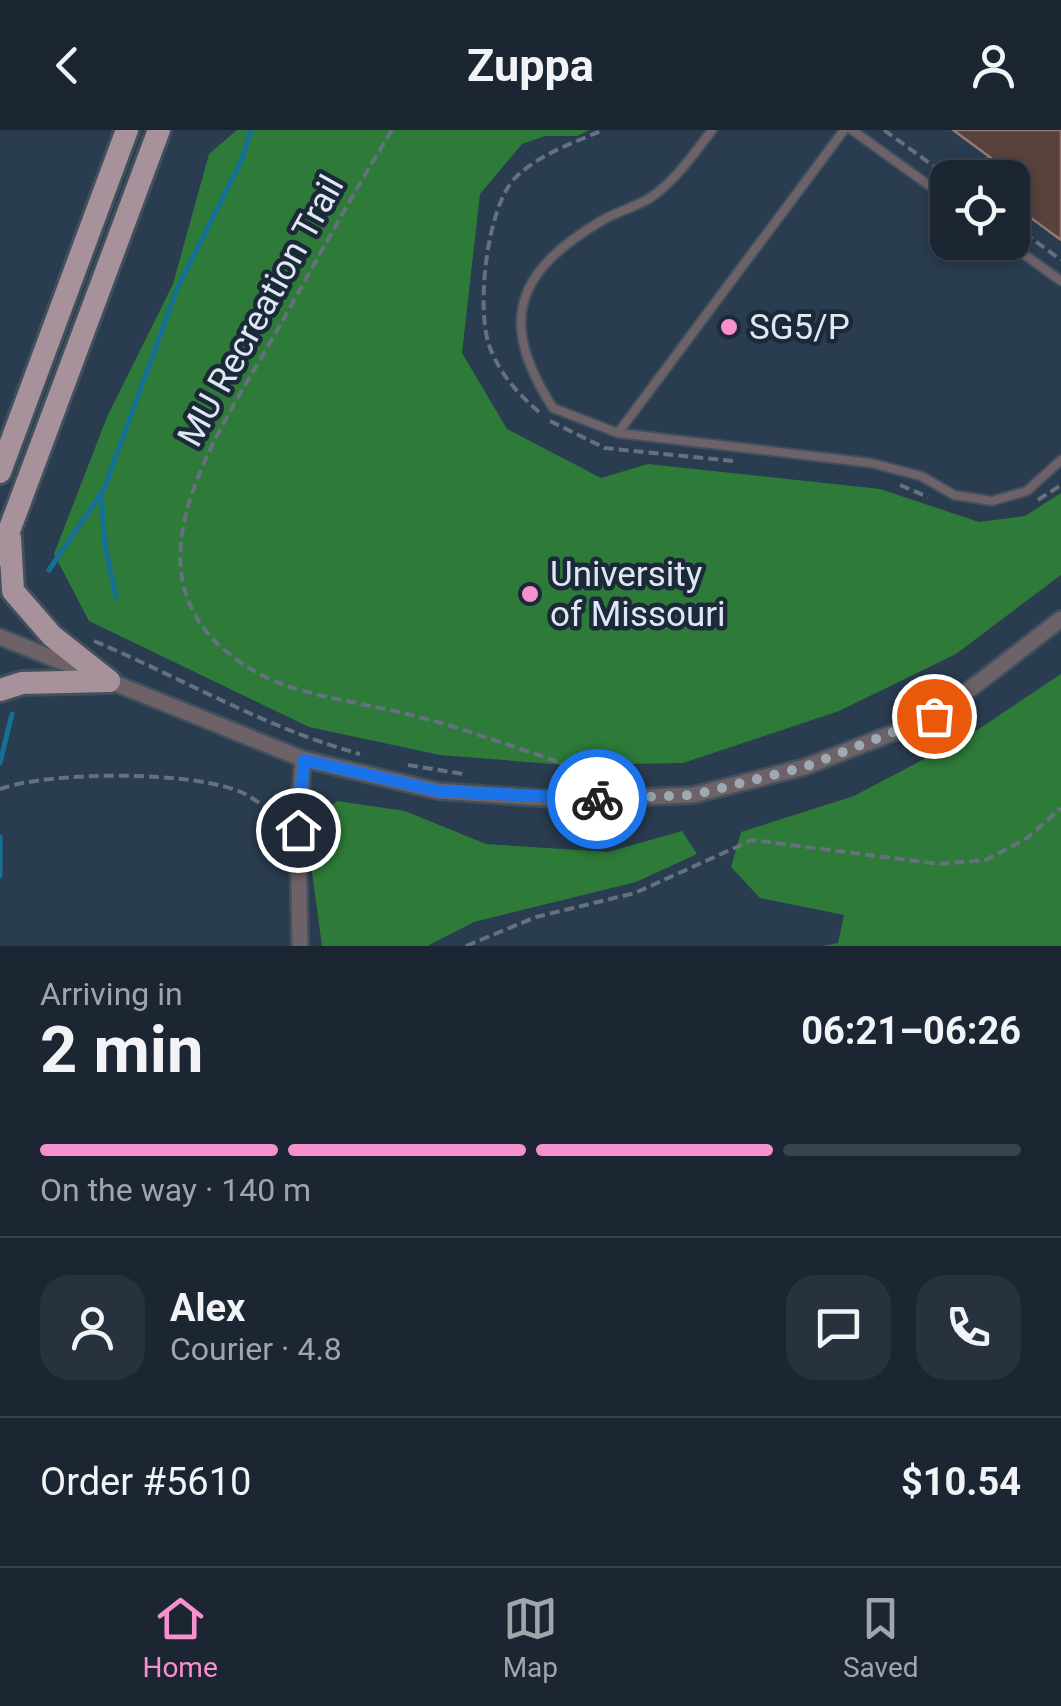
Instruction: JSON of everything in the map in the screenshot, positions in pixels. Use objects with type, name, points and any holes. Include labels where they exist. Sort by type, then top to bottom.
[{"type":"main road","points":[[0,472],[128,130]]},
{"type":"main road","points":[[0,555],[159,130]]},
{"type":"main road","points":[[11,525],[13,592],[52,636],[109,682]]},
{"type":"main road","points":[[0,690],[22,682],[109,682]]},
{"type":"street","points":[[0,637],[304,760],[438,791],[694,795],[805,767],[934,716],[1061,619]]},
{"type":"street","points":[[300,946],[298,830],[304,760]]},
{"type":"lane","points":[[712,130],[686,164],[650,197],[556,249],[524,294],[519,326],[522,352],[552,408],[618,433],[870,463],[921,476],[954,494],[992,501],[1027,491],[1061,460]]},
{"type":"lane","points":[[618,433],[848,130],[930,187]]},
{"type":"lane","points":[[1030,259],[1061,282]]},
{"type":"path","name":"MU Recreation Trail","points":[[392,130],[208,450],[182,533],[181,578],[186,598],[208,635],[263,676],[418,716],[556,761],[562,764],[570,791]]},
{"type":"path","points":[[603,130],[531,165],[515,177],[495,208],[484,326],[496,362],[544,417],[584,441],[605,448],[743,462]]},
{"type":"path","points":[[884,130],[930,163]]},
{"type":"path","points":[[1030,237],[1061,260]]},
{"type":"path","points":[[897,484],[929,498]]},
{"type":"path","points":[[1030,504],[1061,485]]},
{"type":"path","points":[[81,634],[144,660],[258,720],[370,756]]},
{"type":"path","points":[[894,715],[956,680]]},
{"type":"path","points":[[404,764],[478,776]]},
{"type":"path","points":[[0,789],[26,780],[81,774],[212,784],[243,793],[298,830]]},
{"type":"path","points":[[549,784],[570,791]]},
{"type":"path","points":[[466,946],[536,917],[635,892],[752,840],[939,864],[986,860],[1027,838],[1061,808]]},
{"type":"shaded area","name":"University of Missouri","points":[[0,130],[1061,130],[1061,946],[0,946]]},
{"type":"green space","points":[[237,130],[589,130],[578,136],[545,136],[522,144],[480,194],[462,353],[507,429],[601,478],[648,464],[880,489],[979,522],[1025,516],[1061,493],[1061,575],[956,654],[839,711],[683,763],[565,765],[440,755],[309,727],[89,621],[54,554],[107,417],[173,284],[209,154]]},
{"type":"green space","points":[[1061,674],[1061,946],[823,946],[838,943],[844,915],[760,898],[731,867],[741,832],[854,796],[968,736]]},
{"type":"green space","points":[[337,801],[405,811],[486,844],[608,852],[682,831],[697,854],[636,882],[474,922],[427,946],[322,946],[310,857],[314,820]]},
{"type":"building","points":[[953,130],[1061,130],[1061,240],[1030,217],[1030,160],[994,160]]},
{"type":"waterway","points":[[49,570],[104,489],[177,289],[242,159],[251,130]]},
{"type":"waterway","points":[[101,492],[105,546],[116,597]]},
{"type":"waterway","points":[[0,763],[12,714]]},
{"type":"waterway","points":[[0,837],[0,876]]},
{"type":"way so far","points":[[597,799],[694,795],[805,767],[934,716]]},
{"type":"place","name":"SG5/P","points":[[729,327]]},
{"type":"place","name":"University of Missouri","points":[[530,594]]},
{"type":"route","points":[[298,830],[304,760],[438,791],[597,799]]}]
